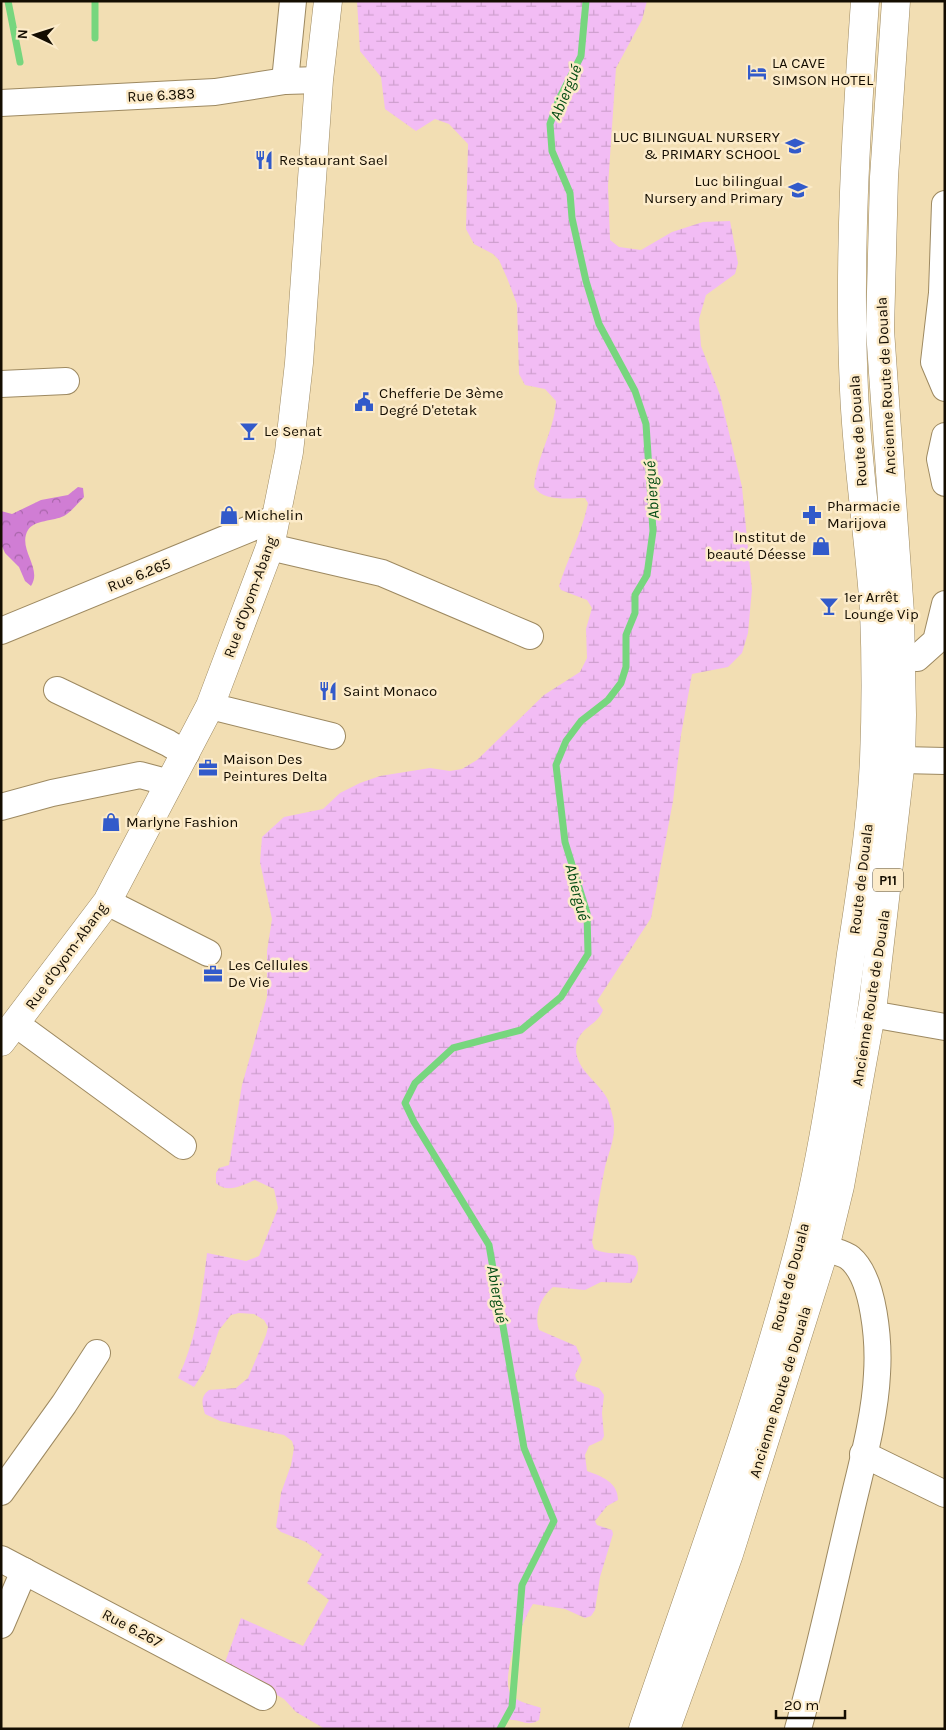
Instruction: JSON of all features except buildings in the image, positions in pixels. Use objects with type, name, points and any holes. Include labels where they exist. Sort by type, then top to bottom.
[{"type":"main road","name":"Rue d'Oyom-Abang","points":[[9,1033],[107,902],[210,706],[270,547],[290,452],[300,363],[319,80],[328,1]]},
{"type":"main road","name":"Route de Douala","points":[[643,1729],[749,1418],[799,1247],[827,1183],[854,936],[871,806],[874,758],[874,612],[858,450],[852,330],[854,174],[865,1]]},
{"type":"main road","name":"Ancienne Route de Douala","points":[[666,1729],[729,1554],[825,1248],[827,1183],[871,1014],[901,760],[901,657],[880,330],[884,177],[896,1]]},
{"type":"street","points":[[285,81],[293,1]]},
{"type":"street","name":"Rue 6.383","points":[[1,103],[215,92],[285,81],[319,80]]},
{"type":"street","points":[[945,204],[942,293],[934,362],[945,388]]},
{"type":"street","points":[[1,384],[66,381]]},
{"type":"street","points":[[945,436],[940,459],[945,483]]},
{"type":"street","name":"Rue 6.265","points":[[1,631],[276,518]]},
{"type":"street","points":[[270,547],[382,573],[530,636]]},
{"type":"street","points":[[901,657],[917,658],[936,641],[945,604]]},
{"type":"street","points":[[57,690],[168,743],[186,754]]},
{"type":"street","points":[[210,706],[332,736]]},
{"type":"street","points":[[901,760],[945,761]]},
{"type":"street","points":[[1,807],[52,793],[140,775],[170,783]]},
{"type":"street","points":[[107,902],[208,953]]},
{"type":"street","points":[[871,1014],[945,1027]]},
{"type":"street","points":[[9,1033],[184,1146]]},
{"type":"street","points":[[798,1729],[816,1663],[864,1454],[877,1375],[877,1335],[862,1275],[850,1258],[825,1248]]},
{"type":"street","points":[[1,1492],[64,1404],[97,1353]]},
{"type":"street","points":[[864,1454],[945,1494]]},
{"type":"street","name":"Rue 6.267","points":[[1,1559],[263,1697]]},
{"type":"street","points":[[1,1625],[24,1571]]},
{"type":"green space","points":[[357,1],[647,1],[642,20],[616,68],[608,186],[610,240],[619,247],[641,250],[672,232],[703,222],[730,221],[738,263],[735,274],[706,295],[699,319],[701,346],[720,395],[742,487],[752,589],[748,633],[742,653],[728,667],[692,674],[681,735],[673,801],[651,918],[597,1001],[603,1010],[600,1016],[583,1031],[577,1042],[576,1049],[577,1057],[584,1070],[608,1100],[614,1124],[592,1242],[594,1249],[599,1251],[635,1256],[638,1270],[631,1283],[601,1282],[585,1290],[553,1287],[542,1301],[537,1318],[539,1330],[576,1346],[582,1360],[575,1375],[577,1381],[599,1388],[604,1395],[602,1413],[604,1436],[602,1440],[589,1446],[585,1455],[587,1471],[598,1475],[612,1484],[617,1494],[618,1500],[607,1506],[595,1521],[597,1525],[612,1530],[613,1534],[600,1577],[595,1610],[591,1616],[585,1618],[565,1609],[533,1604],[518,1636],[510,1664],[508,1688],[515,1698],[541,1708],[539,1720],[527,1723],[507,1720],[501,1729],[325,1729],[296,1712],[284,1699],[224,1665],[241,1618],[303,1646],[329,1600],[307,1583],[322,1554],[306,1542],[281,1532],[276,1527],[281,1493],[291,1465],[294,1448],[292,1441],[284,1435],[220,1421],[205,1414],[203,1407],[203,1398],[209,1390],[236,1388],[248,1378],[266,1335],[268,1327],[264,1320],[254,1314],[239,1313],[231,1315],[219,1330],[205,1370],[194,1387],[178,1378],[194,1332],[201,1301],[207,1253],[246,1261],[259,1256],[278,1208],[274,1189],[255,1180],[230,1188],[225,1188],[216,1183],[216,1173],[219,1168],[229,1165],[242,1085],[267,997],[267,951],[272,919],[260,862],[262,837],[284,817],[323,809],[340,793],[380,776],[430,768],[450,771],[462,769],[477,760],[544,695],[580,672],[587,658],[586,629],[592,608],[587,600],[561,590],[559,586],[582,525],[588,503],[585,498],[550,497],[538,492],[534,487],[538,464],[552,423],[556,401],[545,389],[525,385],[519,374],[517,304],[499,260],[493,254],[474,244],[466,229],[468,144],[449,124],[435,119],[416,131],[385,109],[381,77],[360,51]]},
{"type":"green space","points":[[78,487],[83,488],[84,497],[70,512],[60,518],[35,524],[28,530],[25,537],[27,551],[34,572],[31,586],[25,581],[19,567],[5,553],[1,544],[1,511],[12,514],[41,500],[68,495]]},
{"type":"waterway","points":[[8,1],[20,62]]},
{"type":"waterway","points":[[95,1],[95,38]]},
{"type":"waterway","name":"Abiergué","points":[[500,1729],[512,1707],[522,1585],[554,1521],[524,1448],[489,1245],[414,1122],[405,1103],[415,1083],[453,1048],[521,1030],[561,997],[588,954],[587,913],[565,842],[556,765],[566,741],[581,721],[608,700],[621,683],[626,667],[626,635],[635,613],[635,595],[647,575],[653,531],[646,424],[635,391],[599,324],[586,281],[572,218],[570,193],[552,151],[550,124],[559,99],[581,56],[586,1]]},
{"type":"place","name":"LA CAVE SIMSON HOTEL","points":[[757,72]]},
{"type":"place","name":"LUC BILINGUAL NURSERY & PRIMARY SCHOOL","points":[[795,146]]},
{"type":"place","name":"Restaurant Sael","points":[[264,160]]},
{"type":"place","name":"Luc bilingual Nursery and Primary","points":[[798,190]]},
{"type":"place","name":"Chefferie De 3ème Degré D'etetak","points":[[364,402]]},
{"type":"place","name":"Le Senat","points":[[249,431]]},
{"type":"place","name":"Michelin","points":[[229,515]]},
{"type":"place","name":"Pharmacie Marijova","points":[[812,515]]},
{"type":"place","name":"Institut de beauté Déesse","points":[[821,546]]},
{"type":"place","name":"1er Arrêt Lounge Vip","points":[[829,606]]},
{"type":"place","name":"Saint Monaco","points":[[328,691]]},
{"type":"place","name":"Maison Des Peintures Delta","points":[[208,768]]},
{"type":"place","name":"Marlyne Fashion","points":[[111,822]]},
{"type":"place","name":"Les Cellules De Vie","points":[[213,974]]}]
